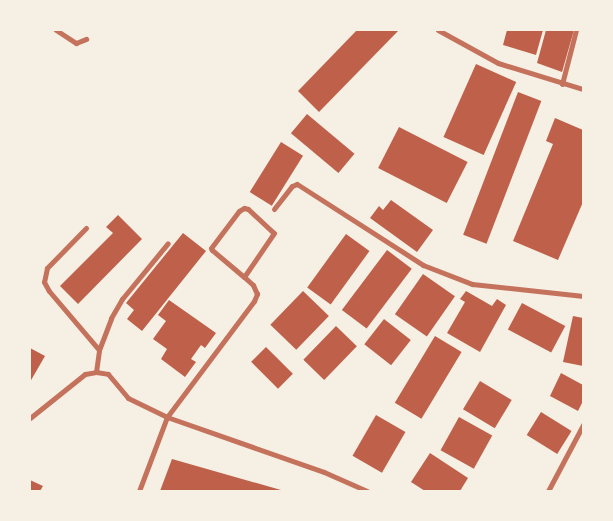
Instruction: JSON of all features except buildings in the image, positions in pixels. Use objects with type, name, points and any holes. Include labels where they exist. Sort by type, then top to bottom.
[{"type":"street","points":[[56,30],[76,43],[86,39]]},
{"type":"street","points":[[438,30],[498,62],[583,90]]},
{"type":"street","points":[[562,84],[576,30]]},
{"type":"street","points":[[274,210],[292,186],[297,184],[423,266],[472,284],[583,296]]},
{"type":"street","points":[[139,491],[167,417],[254,301],[256,288],[211,248],[218,236],[244,208],[248,209],[274,233],[244,277]]},
{"type":"street","points":[[86,228],[47,268],[44,282],[49,291],[99,350]]},
{"type":"street","points":[[96,372],[99,350],[111,318],[122,299],[168,243]]},
{"type":"street","points":[[30,418],[85,374],[96,372],[108,374],[128,398],[167,417],[324,472],[367,491]]},
{"type":"street","points":[[548,491],[583,425]]}]
